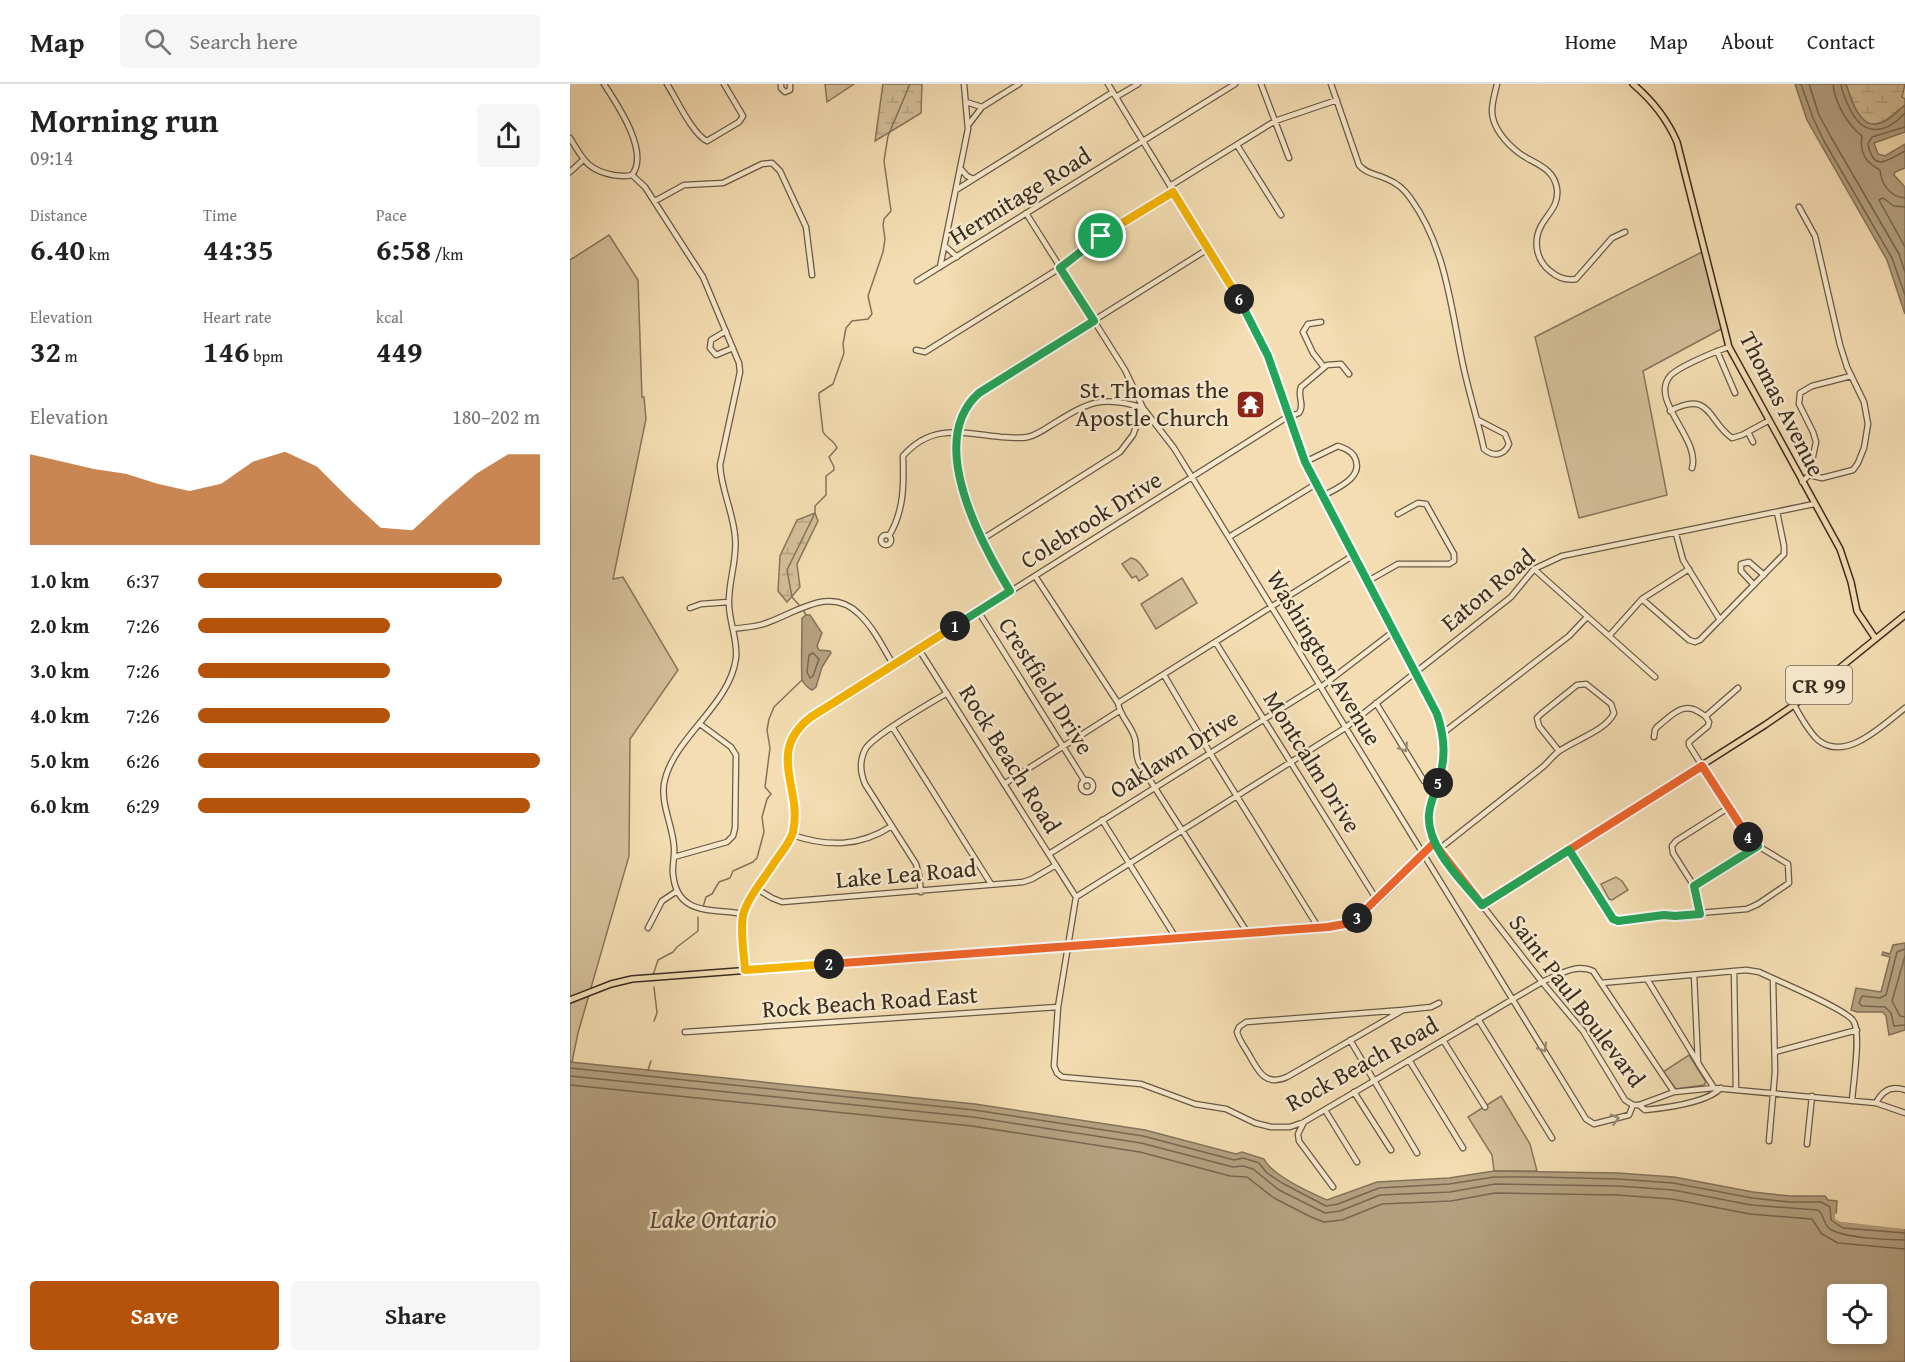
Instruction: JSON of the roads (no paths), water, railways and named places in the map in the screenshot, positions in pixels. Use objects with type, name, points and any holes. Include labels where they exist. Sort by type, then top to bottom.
[{"type":"main road","name":"Thomas Avenue","points":[[1633,84],[1660,112],[1677,142],[1729,347],[1845,562],[1857,611],[1875,638]]},
{"type":"main road","points":[[1875,638],[1904,615]]},
{"type":"main road","name":"CR 99","points":[[1482,905],[1794,705],[1875,638]]},
{"type":"main road","points":[[570,1000],[611,984],[632,979],[1337,926],[1351,922],[1377,900],[1434,843]]},
{"type":"main road","name":"Saint Paul Boulevard","points":[[1434,843],[1482,905]]},
{"type":"street","points":[[604,84],[624,115],[634,144],[638,162],[632,175]]},
{"type":"street","points":[[667,84],[704,140],[712,139],[739,122],[743,116],[724,84]]},
{"type":"street","points":[[780,84],[785,92],[790,90],[790,84]]},
{"type":"street","points":[[940,267],[968,124],[964,84]]},
{"type":"street","points":[[968,124],[982,107],[1018,84]]},
{"type":"street","name":"Saint Paul Boulevard","points":[[1108,84],[1249,315],[1272,366],[1305,462],[1437,714],[1443,733],[1444,761],[1429,813],[1429,828],[1434,843]]},
{"type":"street","points":[[1116,97],[1138,84]]},
{"type":"street","name":"Hermitage Road","points":[[917,281],[1234,84]]},
{"type":"street","points":[[1261,84],[1288,158]]},
{"type":"street","points":[[1332,84],[1361,168],[1389,180],[1402,189],[1415,205],[1436,244],[1443,265],[1472,406],[1478,420],[1484,449],[1500,455],[1509,444],[1505,434],[1478,420]]},
{"type":"street","points":[[1497,84],[1492,109],[1497,128],[1519,153],[1548,171],[1556,182],[1557,202],[1540,226],[1536,238],[1538,255],[1546,268],[1560,277],[1576,279],[1612,238],[1625,232]]},
{"type":"street","points":[[956,190],[1113,92]]},
{"type":"street","points":[[916,350],[926,351],[1060,268],[1101,236],[1275,122],[1337,100]]},
{"type":"street","points":[[966,102],[982,107]]},
{"type":"street","points":[[570,138],[583,160],[592,169],[602,173],[632,175],[642,183],[703,277],[739,363],[740,372],[720,465],[735,535],[736,552],[729,602],[736,655],[734,668],[722,692],[670,763],[664,797],[673,838],[673,873],[677,891],[695,908],[744,914]]},
{"type":"street","points":[[1237,145],[1281,215]]},
{"type":"street","points":[[570,172],[583,160]]},
{"type":"street","points":[[655,201],[684,185],[723,183],[762,164],[772,163],[780,171],[806,227],[812,275]]},
{"type":"street","points":[[960,168],[973,179]]},
{"type":"street","points":[[1798,207],[1815,236],[1840,345],[1851,375],[1861,393],[1867,418],[1867,440],[1856,467],[1846,473],[1822,478],[1809,475]]},
{"type":"street","name":"Washington Avenue","points":[[1026,213],[1125,370],[1143,408],[1170,442],[1192,477],[1590,1123],[1629,1115],[1636,1105]]},
{"type":"street","points":[[945,246],[957,257]]},
{"type":"street","points":[[1010,591],[981,540],[970,514],[962,485],[958,432],[962,414],[979,393],[1208,249]]},
{"type":"street","points":[[1321,322],[1308,324],[1304,332],[1312,353],[1324,368]]},
{"type":"street","points":[[726,331],[711,340],[710,348],[716,355],[733,348]]},
{"type":"street","points":[[1692,468],[1695,459],[1691,445],[1670,411],[1666,387],[1670,376],[1729,347]]},
{"type":"street","points":[[1717,351],[1735,393]]},
{"type":"street","points":[[1289,417],[1301,412],[1299,392],[1301,387],[1324,368],[1331,363],[1338,363],[1343,365],[1349,374]]},
{"type":"street","points":[[1802,482],[1809,475],[1816,442],[1799,404],[1799,396],[1807,388],[1851,375]]},
{"type":"street","points":[[889,536],[903,500],[903,456],[913,445],[925,438],[941,433],[958,432],[1026,438],[1094,402],[1113,401],[1143,408],[1133,435],[1120,452],[981,540]]},
{"type":"street","points":[[1670,411],[1685,405],[1701,406],[1712,414],[1729,436],[1738,437],[1768,421]]},
{"type":"street","name":"Colebrook Drive","points":[[745,970],[742,932],[744,914],[792,835],[795,812],[787,760],[789,746],[795,732],[811,717],[918,648],[1289,417]]},
{"type":"street","points":[[1748,432],[1753,442]]},
{"type":"street","points":[[1305,462],[1338,447],[1348,450],[1354,458],[1357,466],[1354,476],[1323,496]]},
{"type":"street","points":[[1229,537],[1316,483]]},
{"type":"street","points":[[1368,581],[1398,564],[1449,564],[1454,561],[1454,554],[1426,504],[1418,503],[1398,514]]},
{"type":"street","name":"Eaton Road","points":[[1076,897],[1345,728],[1511,597],[1534,569],[1562,556],[1814,504]]},
{"type":"street","points":[[1642,599],[1692,642],[1700,640],[1785,552],[1777,512]]},
{"type":"street","points":[[1676,534],[1681,555],[1720,620]]},
{"type":"street","points":[[1118,703],[1354,555]]},
{"type":"street","points":[[1754,585],[1741,571],[1741,564],[1749,562],[1764,575]]},
{"type":"street","points":[[1534,569],[1655,677]]},
{"type":"street","points":[[1609,636],[1642,599],[1689,569]]},
{"type":"street","points":[[1035,576],[1118,703],[1119,711],[1135,738],[1137,759],[1247,933]]},
{"type":"street","points":[[733,629],[762,624],[823,601],[839,602],[851,607],[861,616],[893,664]]},
{"type":"street","points":[[690,608],[701,604],[729,602]]},
{"type":"street","name":"Crestfield Drive","points":[[978,611],[1084,780]]},
{"type":"street","points":[[1443,733],[1569,636],[1587,617]]},
{"type":"street","name":"Oaklawn Drive","points":[[1049,854],[1320,686],[1394,631]]},
{"type":"street","name":"Montcalm Drive","points":[[1216,643],[1377,900]]},
{"type":"street","name":"Rock Beach Road","points":[[918,648],[1076,897],[1058,1007],[1054,1066],[1062,1077],[1141,1084],[1195,1104],[1226,1109],[1255,1123],[1271,1127],[1290,1127],[1325,1110],[1542,982],[1574,968],[1587,968],[1593,971],[1601,983]]},
{"type":"street","points":[[1164,675],[1318,927]]},
{"type":"street","points":[[1438,850],[1544,766],[1559,751],[1590,734],[1613,715],[1614,710],[1611,704],[1586,684],[1577,685],[1537,718],[1539,726],[1559,751]]},
{"type":"street","points":[[1706,716],[1738,688]]},
{"type":"street","points":[[921,892],[920,875],[916,864],[866,784],[860,767],[867,748],[877,738],[947,693]]},
{"type":"street","points":[[1376,703],[1424,781],[1436,788]]},
{"type":"street","points":[[1794,705],[1809,731],[1819,741],[1823,744],[1841,747],[1858,743],[1905,708]]},
{"type":"street","points":[[1569,850],[1613,919],[1618,921],[1750,908],[1789,883],[1787,862],[1758,846],[1744,832],[1689,743],[1708,726],[1706,716],[1690,708],[1682,708],[1657,727],[1654,737]]},
{"type":"street","points":[[1004,784],[1119,711]]},
{"type":"street","points":[[674,857],[727,842],[733,836],[735,828],[736,754],[731,747],[700,724]]},
{"type":"street","points":[[893,728],[991,884]]},
{"type":"street","points":[[1700,914],[1694,886],[1673,853],[1672,846],[1676,841],[1728,808]]},
{"type":"street","points":[[1102,820],[1176,938]]},
{"type":"street","points":[[792,835],[822,843],[845,844],[866,839],[892,826]]},
{"type":"street","points":[[1694,886],[1758,846]]},
{"type":"street","name":"Lake Lea Road","points":[[758,889],[782,902],[921,892],[1026,882],[1056,865]]},
{"type":"street","points":[[648,928],[662,901],[677,891]]},
{"type":"street","name":"Saint Paul Boulevard","points":[[1482,905],[1583,1031],[1625,1100],[1645,1110],[1670,1107],[1709,1097],[1721,1088]]},
{"type":"street","points":[[1734,971],[1736,1090]]},
{"type":"street","points":[[1674,1092],[1601,983],[1756,971],[1847,1014],[1854,1021],[1857,1030],[1852,1101]]},
{"type":"street","points":[[1694,975],[1698,1063]]},
{"type":"street","points":[[1647,979],[1714,1088]]},
{"type":"street","points":[[1768,1141],[1774,1093],[1773,979]]},
{"type":"street","points":[[1403,1010],[1287,1077],[1277,1080],[1268,1079],[1261,1074],[1237,1032],[1239,1027],[1246,1022],[1403,1010],[1431,1007],[1439,1003]]},
{"type":"street","name":"Rock Beach Road East","points":[[685,1032],[1058,1007]]},
{"type":"street","points":[[1478,1019],[1552,1138]]},
{"type":"street","points":[[1775,1052],[1857,1030]]},
{"type":"street","points":[[1350,1040],[1418,1153]]},
{"type":"street","points":[[1443,1040],[1485,1107]]},
{"type":"street","points":[[1409,1060],[1462,1148]]},
{"type":"street","name":"Saint Paul Boulevard","points":[[1636,1105],[1674,1092],[1721,1088],[1876,1103],[1905,1113]]},
{"type":"street","points":[[1876,1103],[1888,1089],[1905,1090]]},
{"type":"street","points":[[1354,1092],[1391,1149]]},
{"type":"street","points":[[1807,1144],[1812,1096]]},
{"type":"street","points":[[1325,1110],[1357,1162]]},
{"type":"street","points":[[1304,1122],[1298,1134],[1299,1142],[1332,1187]]},
{"type":"water","points":[[1795,84],[1846,84],[1856,110],[1865,121],[1871,124],[1884,121],[1905,105],[1905,132],[1874,143],[1878,154],[1885,156],[1905,144],[1905,168],[1895,172],[1894,175],[1905,187],[1905,314],[1887,260],[1807,120]]},
{"type":"water","points":[[810,615],[822,633],[817,646],[819,650],[831,653],[822,667],[816,687],[812,690],[802,680],[802,618]]},
{"type":"water","points":[[1905,943],[1905,1030],[1889,1035],[1886,1016],[1883,1012],[1851,1010],[1856,988],[1881,992],[1890,957],[1882,955],[1883,952],[1890,954],[1893,945]]},
{"type":"water","name":"Lake Ontario","points":[[570,1062],[975,1104],[1145,1130],[1264,1159],[1283,1178],[1327,1200],[1377,1182],[1449,1178],[1494,1171],[1618,1173],[1674,1177],[1753,1192],[1790,1196],[1825,1196],[1828,1200],[1837,1201],[1836,1216],[1844,1222],[1905,1227],[1905,1362],[570,1362]]},
{"type":"waterway","points":[[799,605],[792,597],[787,570],[815,513],[815,506],[826,495],[826,476],[834,470],[829,457],[837,448],[823,432],[819,393],[833,384],[844,353],[846,328],[852,321],[868,319],[872,314],[868,296],[883,252],[884,219],[891,211],[884,161],[888,136],[910,84]]},
{"type":"waterway","points":[[803,610],[806,615]]},
{"type":"waterway","points":[[703,907],[706,897],[712,894],[719,882],[730,878],[733,871],[757,858],[764,832],[762,817],[767,799],[771,794],[765,787],[770,748],[767,730],[769,719],[774,707],[802,680]]},
{"type":"waterway","points":[[653,975],[658,960],[673,952],[698,931],[698,917]]},
{"type":"waterway","points":[[654,987],[657,1013],[654,1021]]},
{"type":"waterway","points":[[648,1070],[651,1061]]},
{"type":"place","name":"St. Thomas the Apostle Church","points":[[1250,404]]}]
